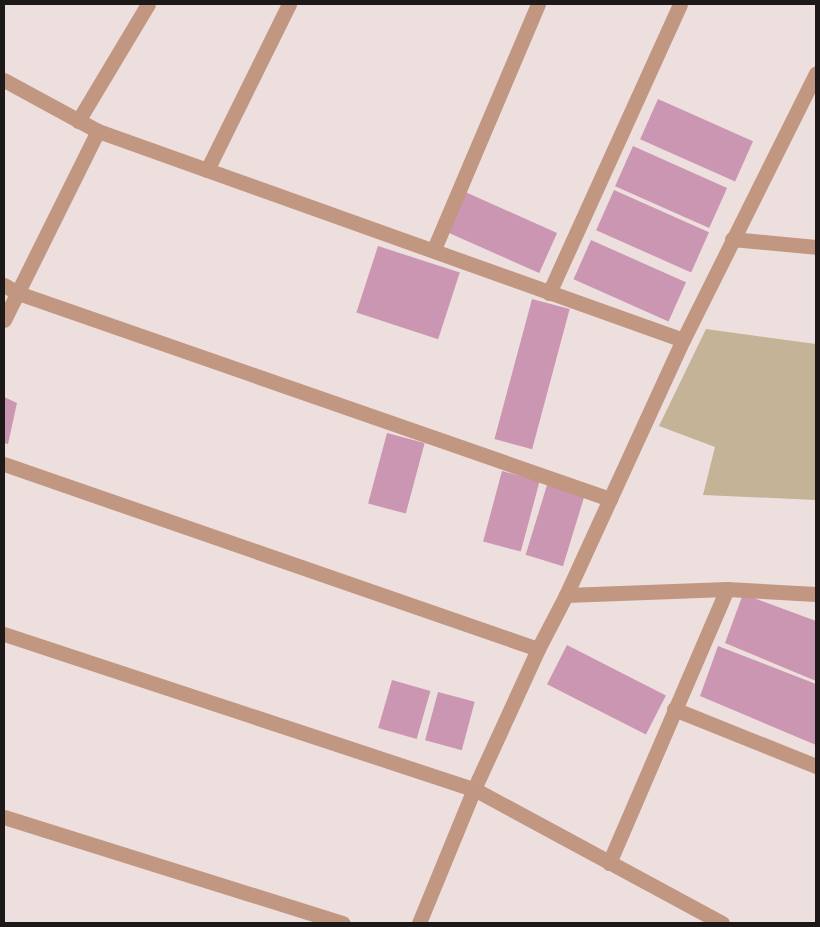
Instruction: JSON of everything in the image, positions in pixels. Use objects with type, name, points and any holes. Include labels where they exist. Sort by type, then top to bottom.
[{"type":"street","points":[[78,121],[148,4]]},
{"type":"street","points":[[207,170],[289,4]]},
{"type":"street","points":[[434,249],[538,4]]},
{"type":"street","points":[[549,293],[680,4]]},
{"type":"street","points":[[419,923],[474,789],[538,648],[566,595],[682,340],[816,73]]},
{"type":"street","points":[[4,80],[98,131],[434,249],[549,293],[682,340]]},
{"type":"street","points":[[4,320],[98,131]]},
{"type":"street","points":[[732,239],[816,247]]},
{"type":"street","points":[[4,285],[18,294],[610,498]]},
{"type":"street","points":[[4,464],[538,648]]},
{"type":"street","points":[[566,595],[727,589],[816,594]]},
{"type":"street","points":[[609,863],[727,589]]},
{"type":"street","points":[[4,634],[474,789],[722,923]]},
{"type":"street","points":[[674,709],[816,766]]},
{"type":"street","points":[[4,817],[343,923]]},
{"type":"shaded area","points":[[706,329],[816,344],[816,500],[703,495],[715,447],[659,426]]},
{"type":"building","points":[[658,99],[753,141],[735,181],[640,139]]},
{"type":"building","points":[[633,146],[727,188],[709,228],[615,186]]},
{"type":"building","points":[[614,190],[709,232],[691,272],[596,230]]},
{"type":"building","points":[[463,191],[557,233],[539,273],[445,231]]},
{"type":"building","points":[[591,240],[686,282],[669,322],[574,279]]},
{"type":"building","points":[[378,246],[460,273],[438,339],[356,313]]},
{"type":"building","points":[[532,299],[570,309],[532,449],[494,439]]},
{"type":"building","points":[[4,397],[17,403],[8,444],[4,443]]},
{"type":"building","points":[[387,433],[425,443],[406,514],[368,504]]},
{"type":"building","points":[[502,471],[540,481],[521,552],[483,542]]},
{"type":"building","points":[[547,485],[584,496],[563,566],[526,555]]},
{"type":"building","points":[[743,594],[816,621],[816,681],[725,643]]},
{"type":"building","points":[[567,645],[666,695],[646,735],[547,684]]},
{"type":"building","points":[[718,646],[816,684],[816,745],[700,696]]},
{"type":"building","points":[[392,680],[430,691],[417,739],[378,728]]},
{"type":"building","points":[[438,692],[475,702],[462,750],[425,740]]}]
